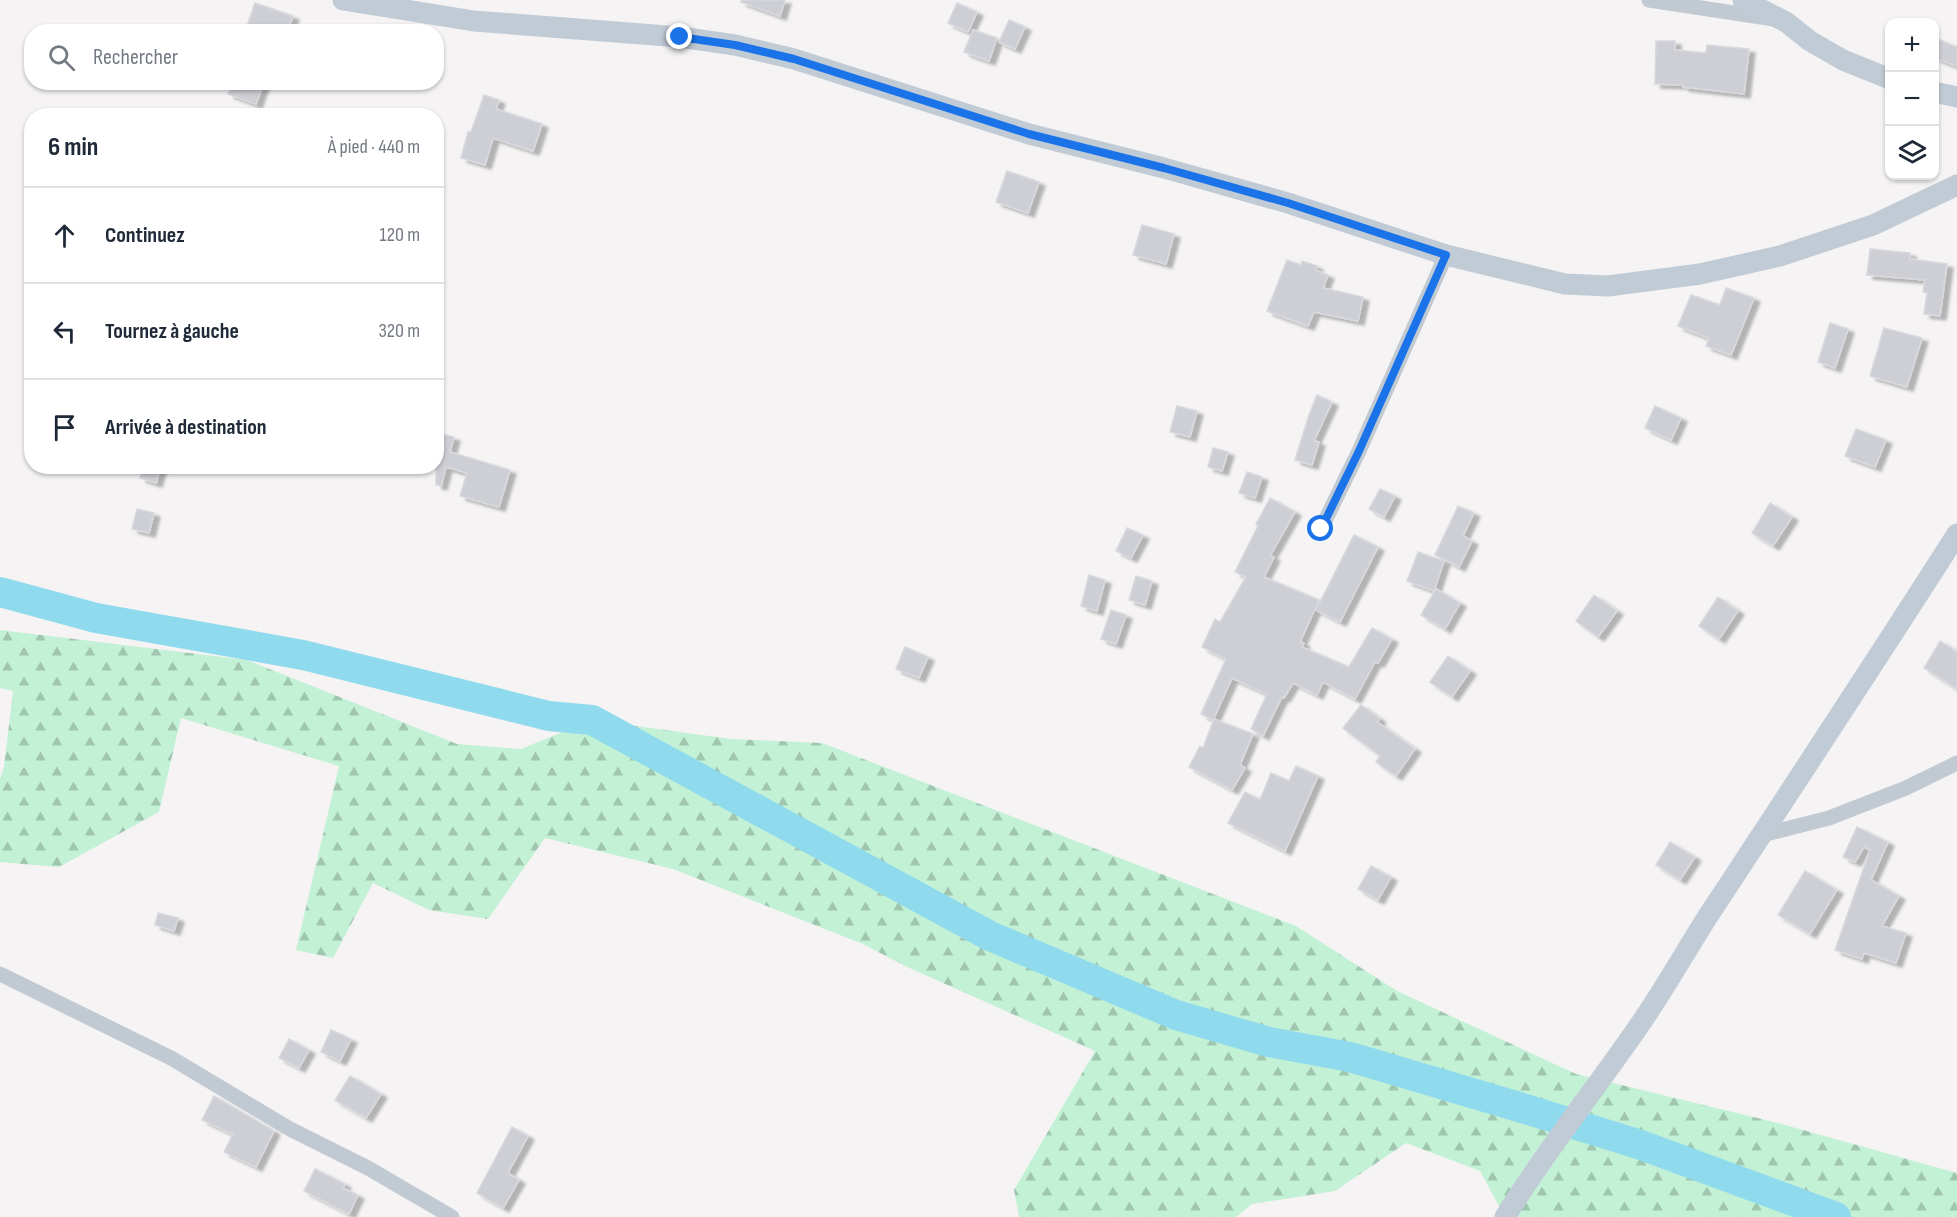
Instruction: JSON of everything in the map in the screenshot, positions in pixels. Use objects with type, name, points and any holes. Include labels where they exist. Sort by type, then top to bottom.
[{"type":"street","points":[[343,0],[474,21],[680,37],[745,47],[794,59],[1029,134],[1164,168],[1276,200],[1446,255],[1564,284],[1608,286],[1700,274],[1780,256],[1873,225],[1957,185]]},
{"type":"street","points":[[1649,0],[1786,22]]},
{"type":"street","points":[[1743,0],[1786,22],[1810,41],[1843,60],[1885,77]]},
{"type":"street","points":[[1939,93],[1957,98]]},
{"type":"street","points":[[1321,529],[1359,451],[1446,255]]},
{"type":"street","points":[[1505,1217],[1521,1191],[1647,1015],[1957,534]]},
{"type":"street","points":[[1762,835],[1829,818],[1906,788],[1957,763]]},
{"type":"street","points":[[0,974],[171,1058],[290,1129],[368,1168],[452,1217]]},
{"type":"green space","points":[[0,630],[247,660],[457,744],[521,749],[592,720],[731,739],[822,743],[1296,926],[1397,991],[1576,1074],[1778,1123],[1957,1173],[1957,1217],[1505,1217],[1480,1171],[1406,1143],[1335,1191],[1252,1204],[1236,1217],[1019,1217],[1014,1190],[1095,1051],[905,966],[863,944],[673,869],[545,838],[488,919],[429,910],[373,883],[333,958],[296,950],[339,766],[181,718],[159,812],[59,867],[0,862],[0,779],[4,767],[13,691],[0,688]]},
{"type":"building","points":[[741,0],[785,0],[780,16],[741,2]]},
{"type":"building","points":[[255,3],[293,16],[290,24],[248,24]]},
{"type":"building","points":[[957,3],[977,12],[968,32],[948,23]]},
{"type":"building","points":[[1009,20],[1025,27],[1015,49],[999,42]]},
{"type":"building","points":[[973,30],[997,38],[989,61],[964,52]]},
{"type":"building","points":[[1939,40],[1957,47],[1957,66],[1939,59]]},
{"type":"building","points":[[1656,41],[1675,41],[1675,50],[1706,53],[1707,45],[1749,49],[1744,94],[1683,87],[1683,85],[1655,84]]},
{"type":"building","points":[[230,90],[261,90],[256,104],[228,94]]},
{"type":"building","points":[[484,95],[499,100],[496,109],[542,124],[533,151],[493,138],[485,165],[461,158],[468,132],[471,132]]},
{"type":"building","points":[[1007,171],[1039,182],[1028,213],[996,202]]},
{"type":"building","points":[[1142,225],[1174,234],[1166,264],[1133,255]]},
{"type":"building","points":[[1870,249],[1910,253],[1910,259],[1947,264],[1940,316],[1924,314],[1927,293],[1923,292],[1925,280],[1867,275]]},
{"type":"building","points":[[1287,260],[1301,265],[1302,261],[1317,266],[1315,270],[1328,275],[1323,288],[1363,297],[1358,321],[1314,312],[1308,326],[1267,311]]},
{"type":"building","points":[[1726,288],[1754,298],[1731,355],[1706,346],[1709,338],[1678,326],[1691,295],[1720,305]]},
{"type":"building","points":[[1830,323],[1848,329],[1835,368],[1818,362]]},
{"type":"building","points":[[1884,328],[1922,338],[1907,387],[1870,376]]},
{"type":"building","points":[[1317,395],[1332,402],[1314,441],[1319,442],[1312,465],[1295,460]]},
{"type":"building","points":[[1177,406],[1197,411],[1190,437],[1170,432]]},
{"type":"building","points":[[1655,406],[1681,418],[1671,440],[1645,428]]},
{"type":"building","points":[[1856,429],[1886,440],[1875,467],[1845,456]]},
{"type":"building","points":[[444,435],[454,437],[450,452],[510,470],[499,507],[460,496],[467,473],[446,467],[441,486],[436,485],[436,474],[444,474]]},
{"type":"building","points":[[1213,448],[1228,452],[1222,471],[1208,467]]},
{"type":"building","points":[[1247,472],[1262,477],[1255,498],[1239,493]]},
{"type":"building","points":[[141,474],[159,474],[156,483],[140,478]]},
{"type":"building","points":[[1380,489],[1395,496],[1384,517],[1369,509]]},
{"type":"building","points":[[1270,498],[1295,512],[1270,556],[1274,557],[1264,577],[1319,600],[1300,642],[1304,643],[1302,647],[1349,667],[1372,628],[1392,639],[1378,663],[1375,662],[1355,699],[1323,682],[1317,695],[1293,683],[1284,698],[1282,697],[1263,736],[1251,729],[1267,694],[1232,678],[1213,720],[1201,714],[1226,659],[1202,647],[1215,619],[1220,622],[1246,577],[1235,572]]},
{"type":"building","points":[[1770,503],[1792,517],[1773,546],[1752,533]]},
{"type":"building","points":[[1458,506],[1474,513],[1463,536],[1472,541],[1459,567],[1435,555]]},
{"type":"building","points":[[137,509],[154,513],[149,533],[132,529]]},
{"type":"building","points":[[1127,528],[1143,535],[1131,558],[1116,551]]},
{"type":"building","points":[[1354,535],[1378,547],[1340,622],[1316,610]]},
{"type":"building","points":[[1418,552],[1444,561],[1434,591],[1407,581]]},
{"type":"building","points":[[1089,575],[1105,580],[1097,611],[1081,606]]},
{"type":"building","points":[[1136,576],[1152,581],[1145,605],[1129,600]]},
{"type":"building","points":[[1436,589],[1460,603],[1445,629],[1421,615]]},
{"type":"building","points":[[1594,595],[1617,611],[1598,637],[1576,621]]},
{"type":"building","points":[[1718,597],[1738,611],[1719,639],[1699,626]]},
{"type":"building","points":[[1111,610],[1126,615],[1116,644],[1101,639]]},
{"type":"building","points":[[1940,641],[1957,652],[1957,689],[1924,668]]},
{"type":"building","points":[[905,647],[928,657],[919,678],[896,669]]},
{"type":"building","points":[[1448,656],[1470,671],[1452,697],[1430,682]]},
{"type":"building","points":[[1361,705],[1380,719],[1377,722],[1415,749],[1396,776],[1376,762],[1380,756],[1343,728]]},
{"type":"building","points":[[1214,719],[1253,734],[1240,765],[1245,768],[1232,790],[1189,767],[1200,746],[1203,748]]},
{"type":"building","points":[[1296,766],[1318,776],[1285,851],[1228,823],[1245,792],[1260,800],[1271,773],[1289,781]]},
{"type":"building","points":[[1857,827],[1888,842],[1871,880],[1899,896],[1882,926],[1906,933],[1896,963],[1864,953],[1862,959],[1835,950],[1870,850],[1864,847],[1855,862],[1843,857]]},
{"type":"building","points":[[1670,842],[1695,857],[1680,880],[1656,865]]},
{"type":"building","points":[[1371,866],[1391,877],[1378,900],[1358,889]]},
{"type":"building","points":[[1805,871],[1837,890],[1810,934],[1778,915]]},
{"type":"building","points":[[158,913],[178,918],[174,931],[155,925]]},
{"type":"building","points":[[331,1030],[351,1039],[340,1061],[321,1052]]},
{"type":"building","points":[[289,1039],[309,1050],[299,1068],[279,1058]]},
{"type":"building","points":[[350,1076],[381,1094],[366,1118],[335,1100]]},
{"type":"building","points":[[214,1096],[274,1131],[256,1167],[224,1152],[233,1134],[202,1120]]},
{"type":"building","points":[[512,1127],[528,1136],[508,1173],[519,1180],[503,1208],[477,1193]]},
{"type":"building","points":[[315,1169],[345,1184],[343,1188],[358,1195],[349,1214],[304,1191]]},
{"type":"waterway","points":[[0,592],[96,618],[303,655],[549,716],[592,720],[990,936],[1176,1015],[1269,1042],[1350,1057],[1519,1107],[1641,1145],[1836,1217]]},
{"type":"route","points":[[680,37],[735,45],[794,59],[1029,134],[1164,168],[1288,203],[1446,255],[1359,451],[1321,529]]}]
